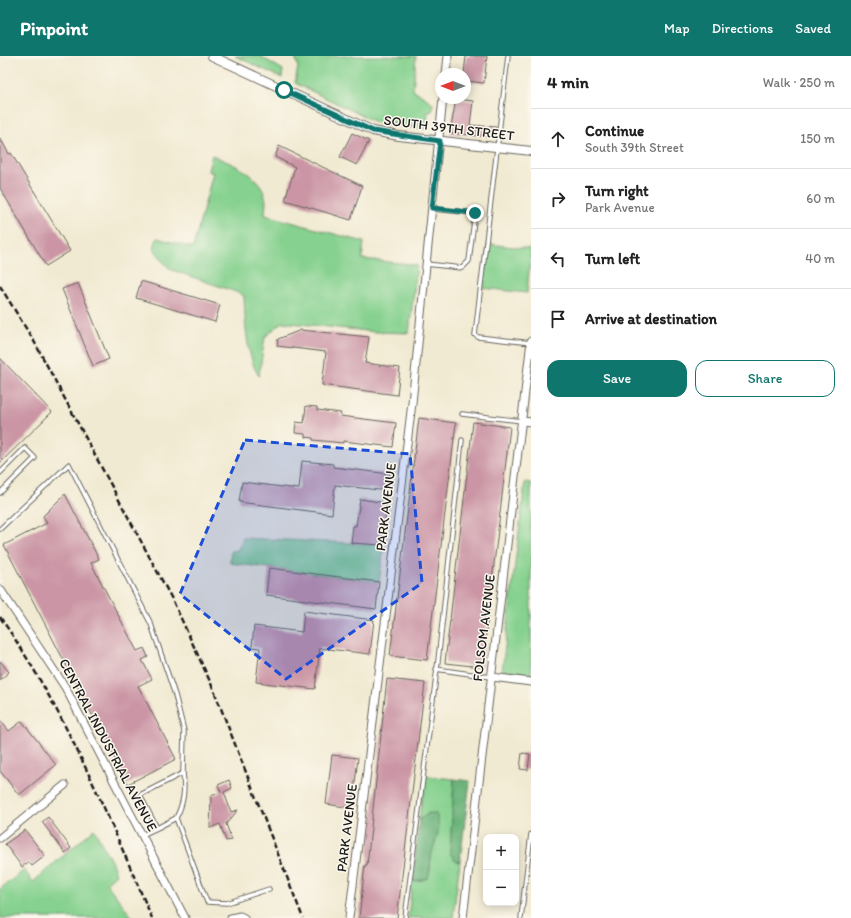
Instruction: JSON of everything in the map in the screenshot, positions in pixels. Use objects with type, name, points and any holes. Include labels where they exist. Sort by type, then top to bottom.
[{"type":"street","name":"SOUTH 39TH STREET","points":[[212,56],[373,131],[440,141],[531,151]]},
{"type":"street","points":[[447,68],[448,56]]},
{"type":"street","name":"PARK AVENUE","points":[[349,918],[411,411],[440,141],[443,104]]},
{"type":"street","name":"FOLSOM AVENUE","points":[[463,918],[531,342]]},
{"type":"street","points":[[522,420],[531,422]]},
{"type":"street","name":"CENTRAL INDUSTRIAL AVENUE","points":[[0,589],[66,687],[185,918]]},
{"type":"street","points":[[492,677],[531,682]]},
{"type":"street","points":[[0,838],[66,785]]},
{"type":"street","points":[[231,918],[240,916],[244,918]]},
{"type":"lane","points":[[508,56],[496,147],[475,335],[478,337],[531,342]]},
{"type":"lane","points":[[426,264],[462,268],[465,266],[469,261],[475,213],[432,208]]},
{"type":"lane","points":[[462,414],[522,420]]},
{"type":"lane","points":[[405,918],[436,669],[462,440]]},
{"type":"lane","points":[[0,473],[25,448],[35,458],[0,493]]},
{"type":"lane","points":[[0,529],[69,464],[151,624],[175,695],[184,731],[184,796],[183,806],[176,818],[142,835]]},
{"type":"lane","points":[[436,669],[492,677]]},
{"type":"lane","points":[[157,828],[140,795],[183,773]]},
{"type":"lane","points":[[176,818],[207,902],[227,903],[269,889]]},
{"type":"lane","points":[[521,918],[531,834]]},
{"type":"highlighted area","points":[[245,440],[410,454],[422,583],[286,679],[180,594]]},
{"type":"green space","points":[[235,56],[260,56],[283,70],[282,78]]},
{"type":"green space","points":[[295,56],[416,56],[413,90],[433,103],[432,111],[427,113],[429,125],[427,129],[377,123],[295,83],[298,67]]},
{"type":"green space","points":[[212,155],[244,170],[257,181],[266,198],[265,215],[364,242],[362,259],[417,265],[409,333],[376,332],[282,322],[265,337],[259,376],[251,358],[249,348],[244,296],[172,270],[164,263],[154,249],[157,238],[193,248],[213,173],[208,171]]},
{"type":"green space","points":[[488,244],[531,249],[527,293],[483,288]]},
{"type":"green space","points":[[525,482],[531,483],[531,674],[502,671]]},
{"type":"green space","points":[[243,538],[351,543],[384,547],[379,582],[230,563],[231,551],[238,550]]},
{"type":"green space","points":[[425,776],[454,779],[450,853],[457,862],[460,861],[453,918],[408,918],[412,882],[423,880],[430,871],[431,855],[439,826],[429,813],[419,820]]},
{"type":"green space","points":[[454,779],[470,781],[460,861],[457,862],[450,853]]},
{"type":"green space","points":[[429,813],[436,814],[439,825],[432,851],[429,875],[428,878],[412,882],[419,820]]},
{"type":"green space","points":[[94,829],[112,863],[116,874],[106,883],[133,918],[0,918],[0,889],[24,870],[33,882]]},
{"type":"building","points":[[466,56],[487,56],[484,83],[471,82],[471,68],[465,68]]},
{"type":"building","points":[[471,101],[473,101],[470,125],[496,127],[495,137],[450,133],[455,104],[471,104]]},
{"type":"building","points":[[352,133],[369,141],[357,165],[340,157]]},
{"type":"building","points":[[0,138],[9,154],[11,153],[70,251],[46,266],[0,188]]},
{"type":"building","points":[[279,146],[362,186],[351,220],[285,200],[295,167],[275,157]]},
{"type":"building","points":[[141,281],[220,305],[215,322],[136,298]]},
{"type":"building","points":[[78,283],[109,359],[93,366],[62,289]]},
{"type":"building","points":[[301,330],[369,337],[365,363],[400,368],[397,395],[322,385],[326,352],[277,346],[278,339]]},
{"type":"building","points":[[0,358],[52,412],[0,463]]},
{"type":"building","points":[[306,406],[317,407],[317,410],[341,413],[340,416],[396,423],[393,447],[343,441],[343,443],[313,440],[313,438],[305,437],[305,434],[295,433],[296,422],[304,423]]},
{"type":"building","points":[[419,418],[456,423],[427,660],[390,656]]},
{"type":"building","points":[[473,422],[510,427],[482,667],[445,663]]},
{"type":"building","points":[[302,461],[333,464],[333,467],[390,474],[388,491],[335,485],[332,514],[239,502],[242,482],[299,489]]},
{"type":"building","points":[[65,494],[99,559],[91,563],[137,651],[144,648],[148,657],[142,660],[152,679],[138,686],[176,759],[128,784],[4,545],[47,523],[43,516]]},
{"type":"building","points":[[360,499],[387,503],[382,545],[351,543],[353,526],[356,526]]},
{"type":"building","points":[[269,568],[379,582],[376,609],[266,595]]},
{"type":"building","points":[[304,611],[374,620],[370,654],[320,648],[315,689],[256,682],[260,648],[252,647],[254,626],[302,632]]},
{"type":"building","points":[[0,661],[9,672],[0,680]]},
{"type":"building","points":[[387,679],[425,683],[397,918],[359,918],[365,865],[367,865]]},
{"type":"building","points":[[0,720],[9,731],[22,721],[56,765],[19,795],[0,771]]},
{"type":"building","points":[[522,753],[530,754],[528,770],[520,769]]},
{"type":"building","points":[[332,755],[358,758],[352,808],[326,804]]},
{"type":"building","points":[[229,780],[232,788],[224,792],[231,812],[238,810],[226,824],[232,840],[226,841],[220,824],[210,828],[211,796],[221,792],[218,785]]},
{"type":"building","points":[[48,817],[71,848],[65,853],[42,822]]},
{"type":"building","points":[[25,830],[45,856],[32,866],[29,862],[22,867],[5,844]]},
{"type":"railway","points":[[0,286],[35,343],[173,601],[213,688],[303,918]]},
{"type":"railway","points":[[0,617],[45,689],[84,763],[152,918]]},
{"type":"route","points":[[284,90],[382,134],[440,141],[432,208],[475,213]]}]
